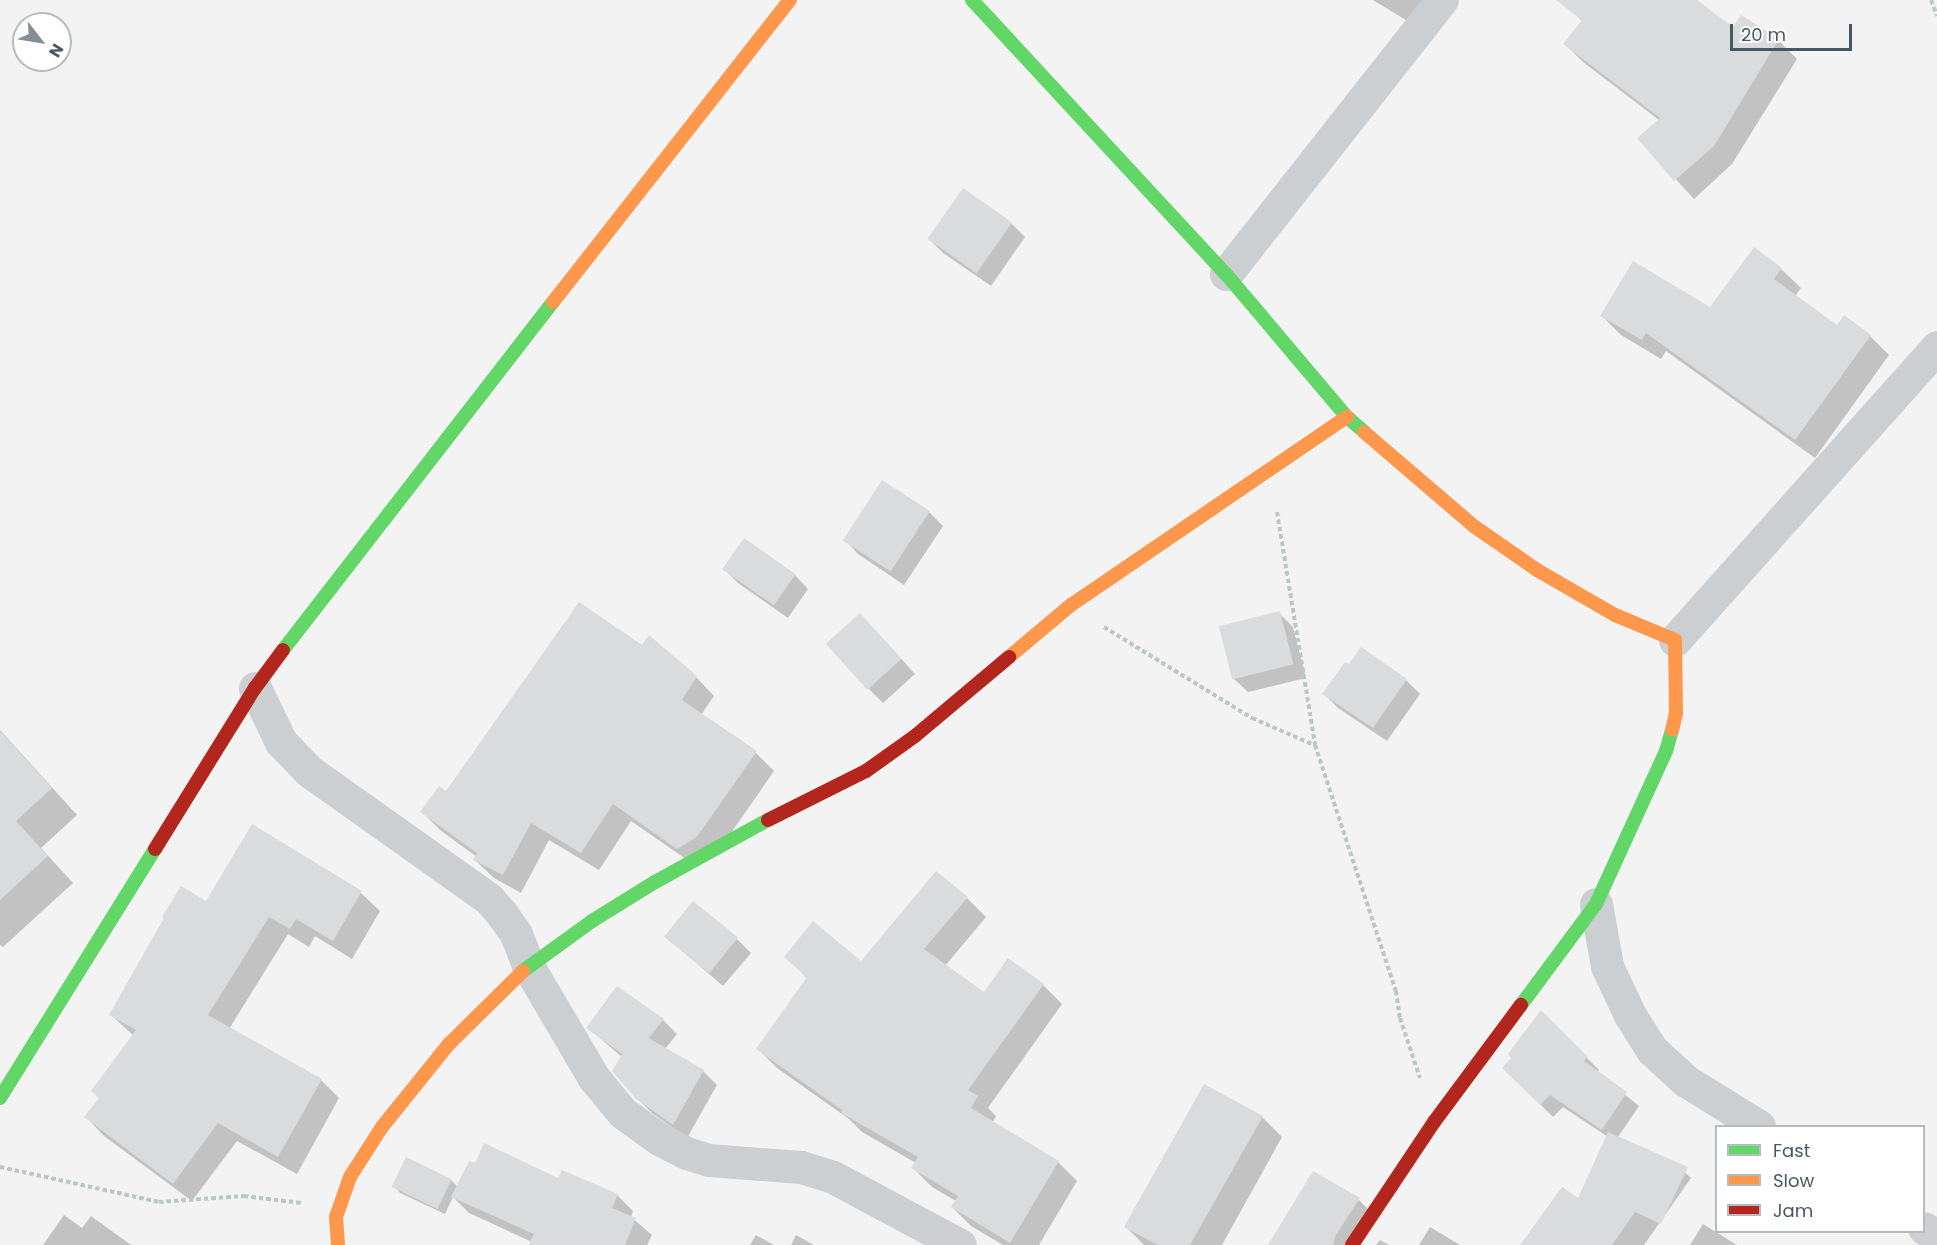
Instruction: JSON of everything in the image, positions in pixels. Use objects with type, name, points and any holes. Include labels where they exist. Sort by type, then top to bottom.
[{"type":"street","points":[[0,1098],[255,688],[310,613],[790,0]]},
{"type":"street","points":[[972,0],[1226,274],[1347,417],[1475,527],[1537,570],[1615,615],[1675,640]]},
{"type":"street","points":[[1226,274],[1442,0]]},
{"type":"street","points":[[1352,1245],[1434,1122],[1596,904],[1666,752],[1676,713],[1675,640],[1936,350]]},
{"type":"street","points":[[338,1245],[336,1217],[350,1177],[382,1127],[449,1044],[528,966],[592,921],[674,872],[866,771],[915,736],[1071,605],[1347,417]]},
{"type":"street","points":[[255,688],[281,742],[309,771],[489,899],[516,934],[528,966],[594,1078],[623,1113],[658,1139],[686,1153],[709,1160],[801,1167],[833,1177],[960,1245]]},
{"type":"street","points":[[1596,904],[1606,966],[1630,1015],[1652,1050],[1686,1081],[1757,1125]]},
{"type":"path","points":[[1930,0],[1937,16]]},
{"type":"path","points":[[1270,471],[1315,745],[1393,981],[1400,1018],[1434,1122]]},
{"type":"path","points":[[1071,605],[1252,718],[1315,745]]},
{"type":"path","points":[[0,1167],[159,1202],[244,1196],[289,1199],[317,1207],[336,1217]]},
{"type":"building","points":[[1556,0],[1697,0],[1733,27],[1741,15],[1779,39],[1714,146],[1674,181],[1637,138],[1660,118],[1563,44],[1582,20]]},
{"type":"building","points":[[963,188],[1012,222],[977,273],[927,239]]},
{"type":"building","points":[[1754,247],[1782,268],[1774,279],[1837,325],[1844,315],[1871,335],[1795,440],[1646,333],[1642,340],[1600,316],[1633,261],[1710,307]]},
{"type":"building","points":[[882,480],[930,511],[891,571],[843,540]]},
{"type":"building","points":[[744,538],[796,574],[774,605],[722,569]]},
{"type":"building","points":[[579,602],[642,645],[649,635],[697,676],[682,700],[757,751],[697,837],[677,849],[613,804],[581,853],[531,823],[503,875],[473,860],[477,853],[420,812],[439,786],[446,791]]},
{"type":"building","points":[[1280,611],[1293,664],[1232,680],[1219,626]]},
{"type":"building","points":[[860,613],[901,659],[867,690],[826,644]]},
{"type":"building","points":[[1361,647],[1407,679],[1373,728],[1322,694],[1345,662],[1349,664]]},
{"type":"building","points":[[0,731],[52,788],[16,821],[48,856],[0,900]]},
{"type":"building","points":[[252,824],[362,891],[333,941],[296,919],[290,929],[269,917],[208,1015],[322,1079],[278,1157],[218,1123],[173,1184],[84,1117],[99,1098],[91,1091],[136,1030],[109,1015],[164,918],[162,917],[181,886],[206,901]]},
{"type":"building","points":[[936,871],[968,897],[924,949],[984,992],[1008,958],[1044,984],[968,1090],[978,1096],[971,1108],[1059,1161],[1010,1243],[951,1207],[958,1196],[911,1168],[918,1157],[841,1113],[842,1110],[756,1049],[807,977],[784,957],[813,921],[861,961]]},
{"type":"building","points":[[693,901],[738,938],[709,973],[664,937]]},
{"type":"building","points":[[617,986],[664,1019],[649,1038],[704,1070],[673,1125],[636,1099],[612,1071],[622,1054],[586,1028]]},
{"type":"building","points":[[1541,1010],[1588,1057],[1584,1061],[1627,1092],[1602,1130],[1550,1095],[1540,1105],[1502,1068],[1511,1058],[1508,1054]]},
{"type":"building","points":[[1204,1084],[1263,1116],[1190,1245],[1158,1245],[1124,1227]]},
{"type":"building","points":[[1608,1132],[1688,1167],[1661,1224],[1635,1212],[1612,1245],[1520,1245],[1562,1187],[1578,1198]]},
{"type":"building","points":[[484,1143],[558,1178],[562,1170],[618,1194],[612,1208],[636,1218],[625,1245],[529,1245],[534,1234],[451,1197],[469,1161],[475,1163]]},
{"type":"building","points":[[406,1157],[452,1179],[437,1209],[392,1187]]},
{"type":"building","points":[[1313,1171],[1360,1198],[1336,1235],[1333,1245],[1268,1245]]},
{"type":"traffic: fast","points":[[972,0],[1226,274],[1347,417],[1364,432]]},
{"type":"traffic: fast","points":[[283,650],[553,302]]},
{"type":"traffic: fast","points":[[1521,1005],[1596,904],[1666,751],[1672,730]]},
{"type":"traffic: fast","points":[[523,971],[592,921],[655,882],[768,820]]},
{"type":"traffic: fast","points":[[0,1098],[155,849]]},
{"type":"traffic: slow","points":[[553,302],[790,0]]},
{"type":"traffic: slow","points":[[1009,657],[1071,605],[1347,417]]},
{"type":"traffic: slow","points":[[1364,432],[1475,527],[1537,570],[1615,615],[1675,640],[1676,713],[1672,730]]},
{"type":"traffic: slow","points":[[338,1245],[336,1217],[350,1177],[382,1127],[449,1044],[523,971]]},
{"type":"traffic: jam","points":[[155,849],[255,688],[283,650]]},
{"type":"traffic: jam","points":[[768,820],[866,771],[915,736],[1009,657]]},
{"type":"traffic: jam","points":[[1352,1245],[1434,1122],[1521,1005]]}]
